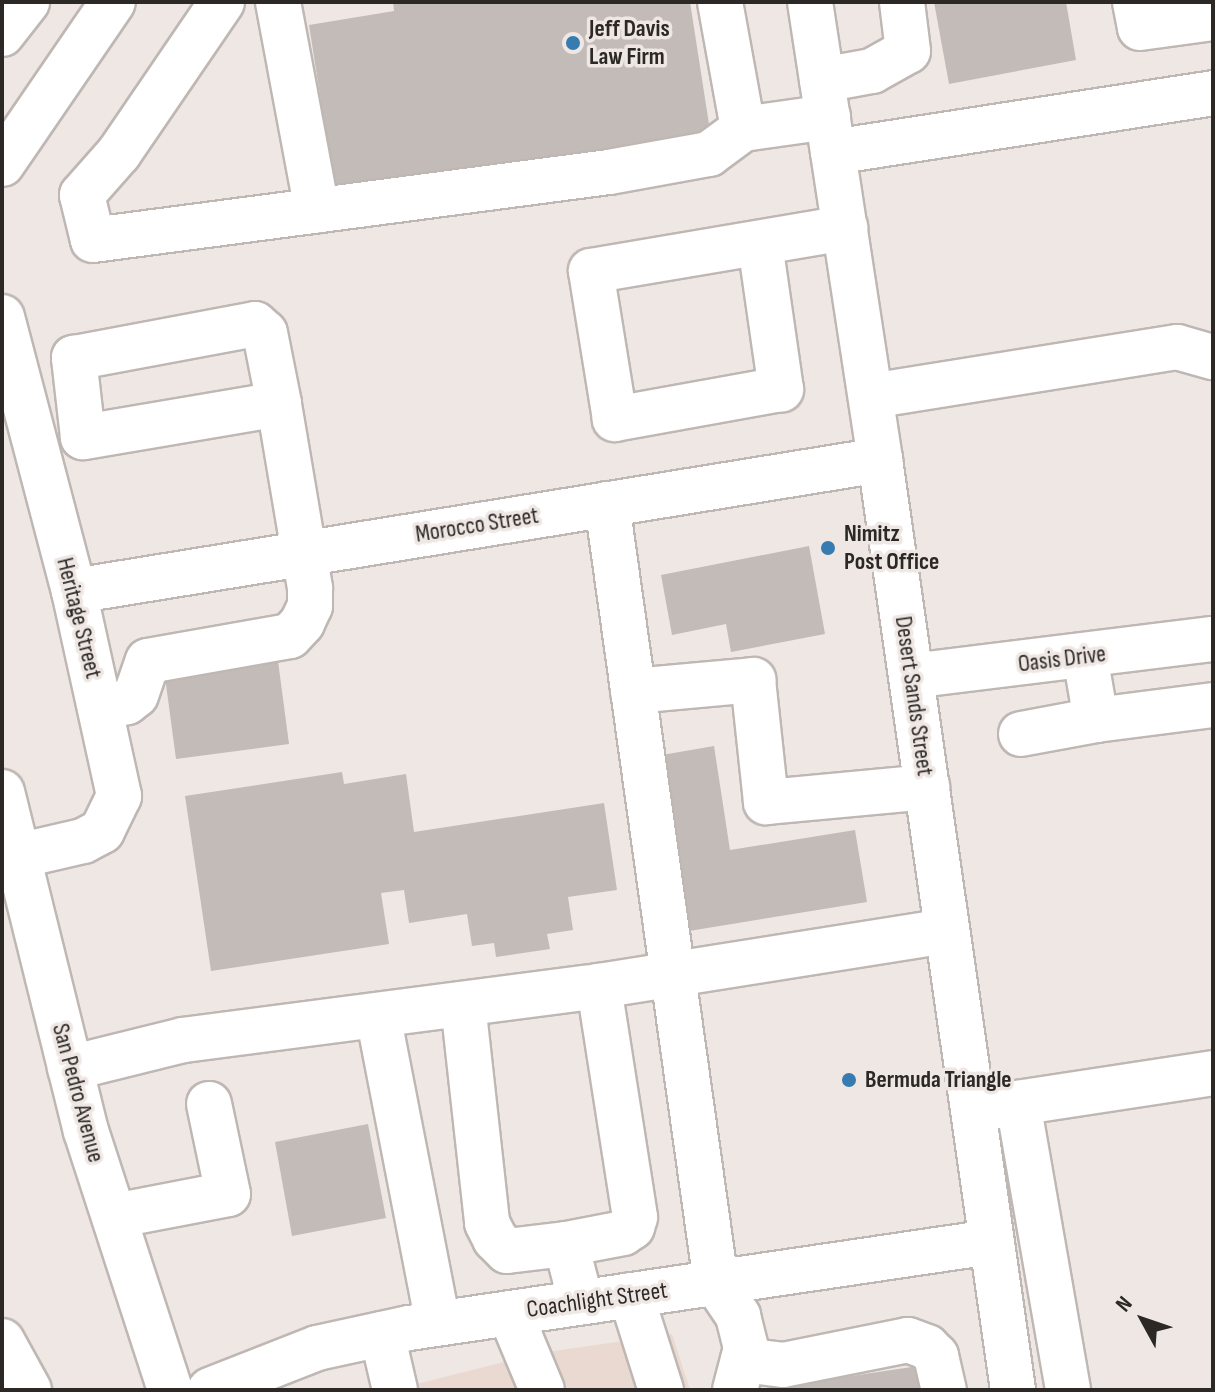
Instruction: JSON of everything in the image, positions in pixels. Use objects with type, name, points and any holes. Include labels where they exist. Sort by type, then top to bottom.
[{"type":"street","points":[[2,34],[27,2]]},
{"type":"street","points":[[9,136],[113,2]]},
{"type":"street","points":[[222,2],[119,153],[82,195],[93,240],[609,172],[709,154],[743,129],[828,116],[1213,93]]},
{"type":"street","points":[[278,2],[317,210]]},
{"type":"street","points":[[720,2],[715,57],[743,129]]},
{"type":"street","name":"Desert Sands Street","points":[[810,2],[871,396],[1013,1390]]},
{"type":"street","points":[[828,116],[872,71],[908,51],[902,2]]},
{"type":"street","points":[[1135,2],[1140,28],[1213,18]]},
{"type":"street","points":[[760,244],[781,389],[615,419],[591,271],[845,228]]},
{"type":"street","name":"Heritage Street","points":[[2,317],[74,591],[119,796],[112,816],[102,831],[83,841],[18,856]]},
{"type":"street","points":[[871,396],[1177,347],[1213,357]]},
{"type":"street","points":[[100,707],[127,702],[136,695],[148,661],[290,636],[302,623],[310,606],[310,588],[279,404]]},
{"type":"street","name":"Morocco Street","points":[[74,591],[880,460]]},
{"type":"street","points":[[607,504],[716,1283],[738,1316],[746,1348],[739,1375],[908,1340],[927,1347],[936,1356],[944,1390]]},
{"type":"street","name":"Oasis Drive","points":[[911,676],[1213,639]]},
{"type":"street","points":[[1085,656],[1096,720]]},
{"type":"street","points":[[633,691],[753,680],[766,802],[927,787]]},
{"type":"street","points":[[1021,734],[1096,720],[1213,705]]},
{"type":"street","name":"San Pedro Avenue","points":[[2,792],[86,1131],[170,1390]]},
{"type":"street","points":[[70,1068],[183,1040],[599,986],[947,931]]},
{"type":"street","points":[[463,1004],[487,1223],[495,1239],[507,1251],[566,1244],[623,1233],[632,1227],[635,1217],[599,986]]},
{"type":"street","points":[[378,1015],[438,1323]]},
{"type":"street","points":[[972,1109],[1213,1073]]},
{"type":"street","points":[[1018,1103],[1068,1390]]},
{"type":"street","points":[[114,1216],[228,1194],[209,1104]]},
{"type":"street","name":"Coachlight Street","points":[[210,1390],[317,1348],[438,1323],[991,1242]]},
{"type":"street","points":[[566,1244],[581,1302]]},
{"type":"street","points":[[631,1295],[661,1390]]},
{"type":"street","points":[[510,1313],[542,1390]]},
{"type":"street","points":[[382,1334],[395,1390]]},
{"type":"street","points":[[2,1341],[29,1390]]},
{"type":"shaded area","points":[[672,1334],[690,1390],[393,1390],[540,1353]]},
{"type":"building","points":[[393,2],[690,2],[711,137],[336,197],[309,25],[394,11]]},
{"type":"building","points":[[934,2],[1066,2],[1076,60],[949,84]]},
{"type":"building","points":[[809,546],[825,634],[731,652],[726,624],[672,635],[661,575]]},
{"type":"building","points":[[278,661],[289,744],[176,759],[165,677]]},
{"type":"building","points":[[714,746],[730,850],[855,830],[867,902],[689,931],[662,755]]},
{"type":"building","points":[[342,772],[344,784],[406,774],[414,832],[604,803],[617,890],[568,897],[573,930],[547,934],[550,949],[496,957],[494,943],[472,946],[467,914],[409,923],[404,890],[381,893],[389,944],[211,971],[185,796]]},
{"type":"building","points":[[368,1124],[386,1218],[292,1236],[275,1142]]},
{"type":"building","points":[[925,1365],[929,1390],[771,1390],[771,1388]]},
{"type":"place","name":"Jeff Davis Law Firm","points":[[573,43]]},
{"type":"place","name":"Nimitz Post Office","points":[[828,548]]},
{"type":"place","name":"Bermuda Triangle","points":[[849,1080]]}]
